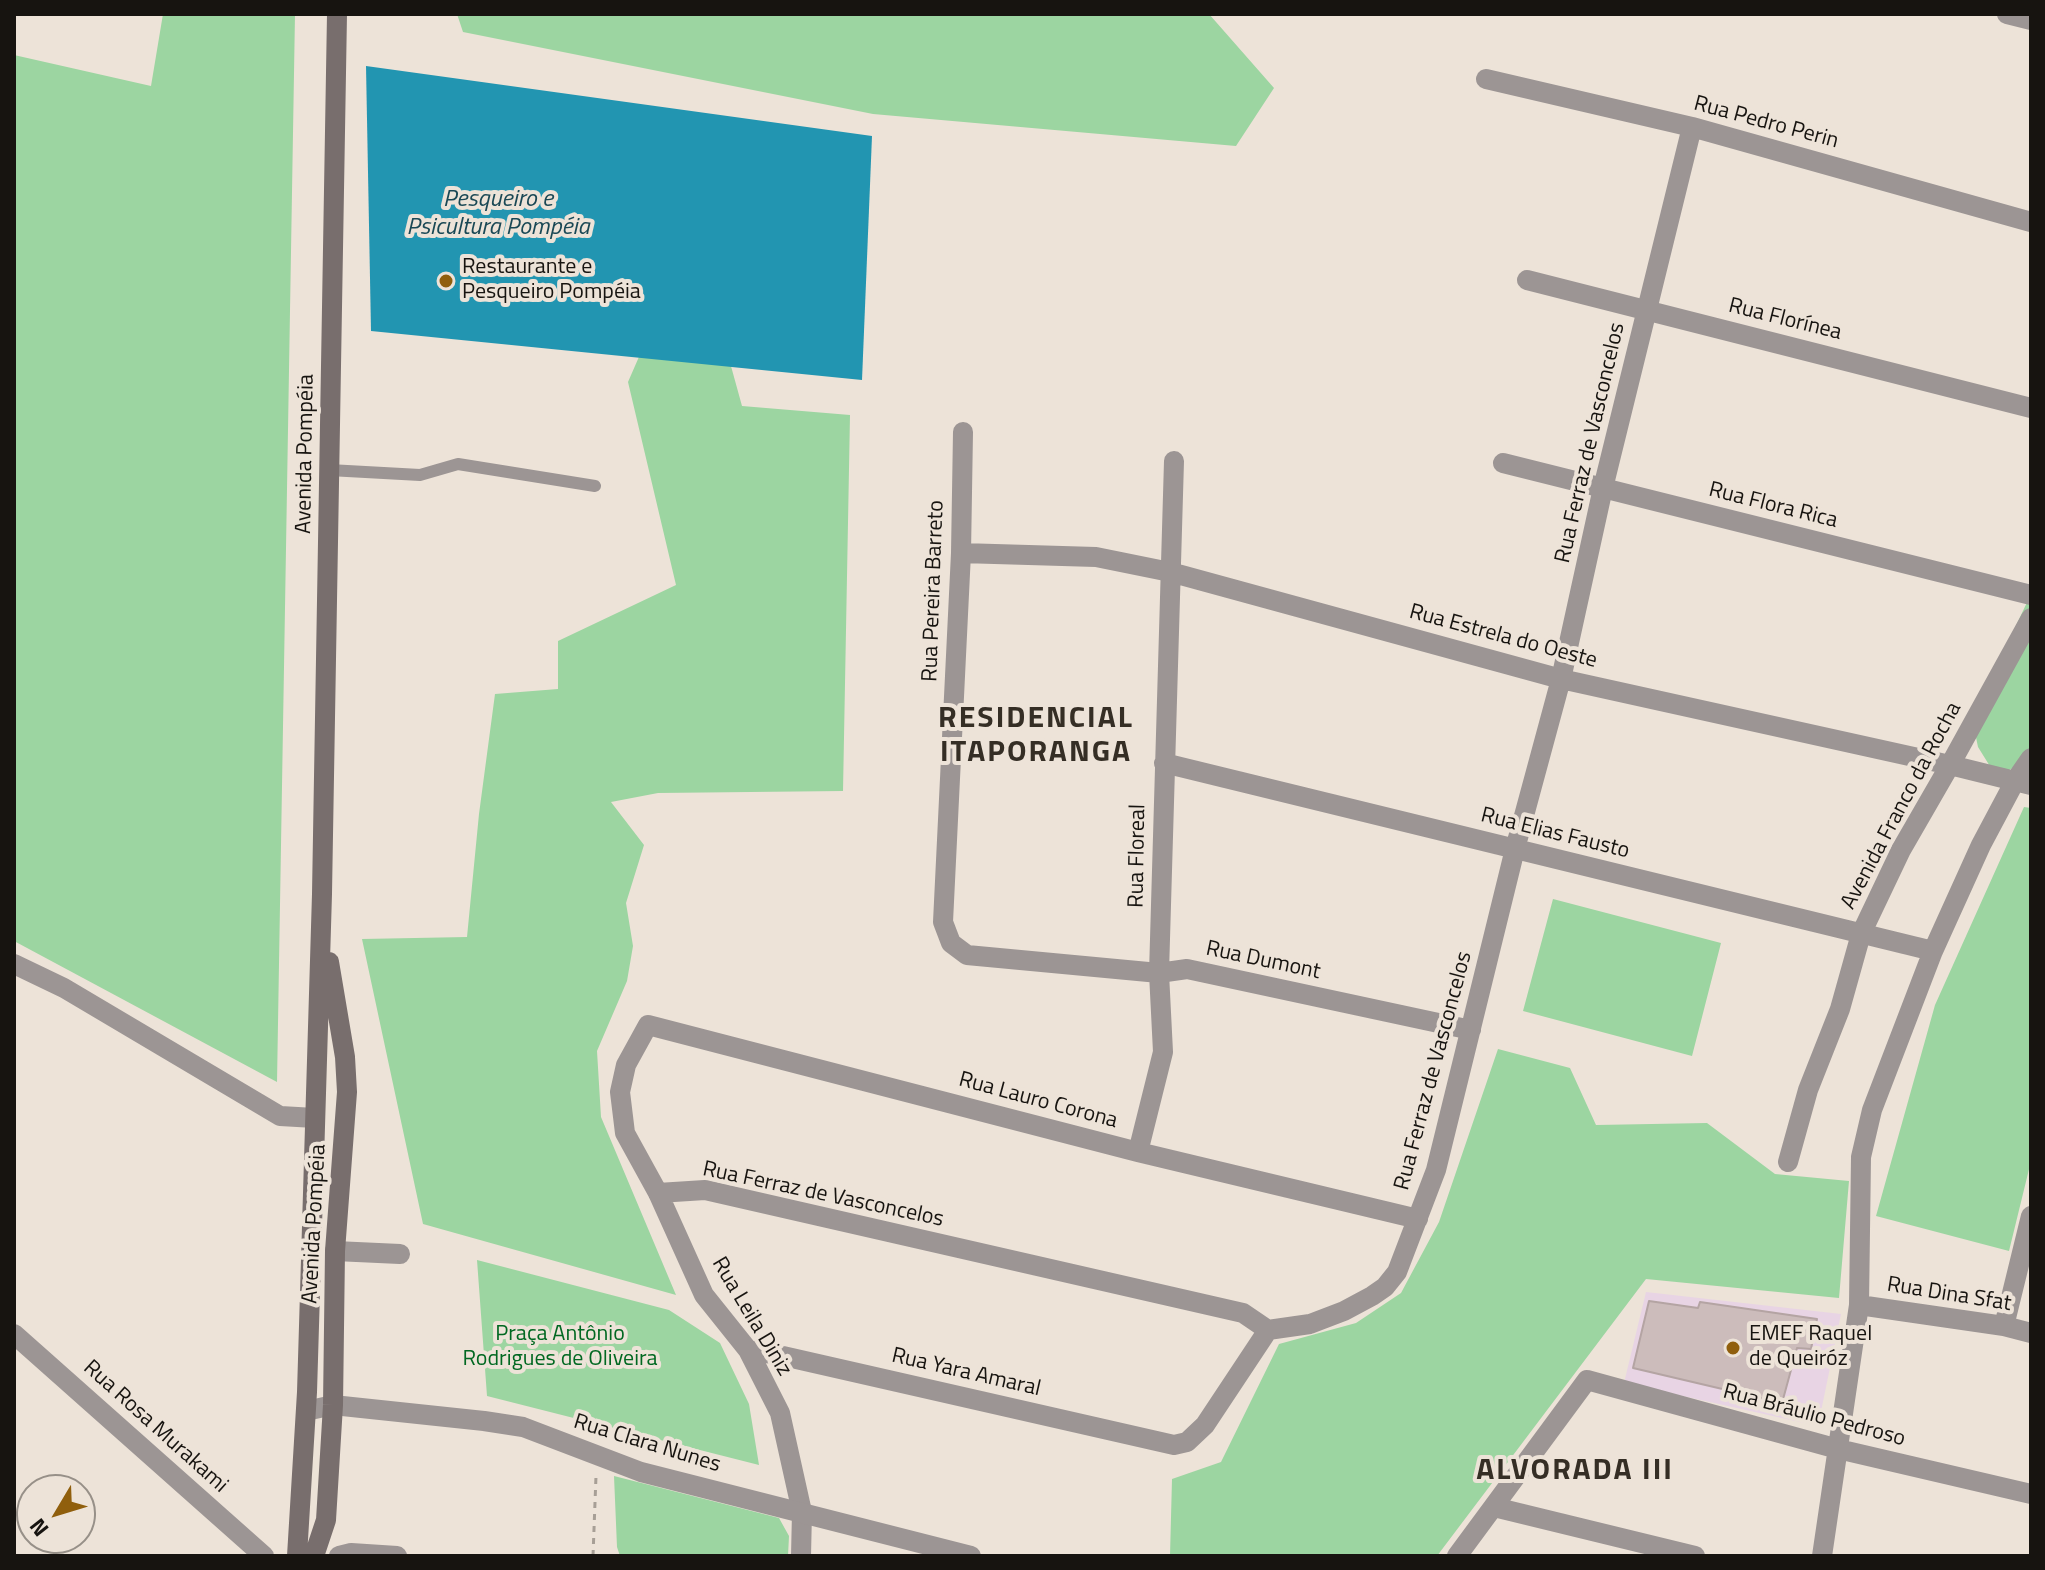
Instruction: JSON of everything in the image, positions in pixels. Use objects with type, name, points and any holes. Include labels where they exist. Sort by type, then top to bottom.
[{"type":"main road","name":"Avenida Pompéia","points":[[297,1556],[306,1411],[322,894],[337,14]]},
{"type":"main road","name":"Avenida Pompéia","points":[[314,1556],[326,1520],[333,1405],[335,1247],[347,1092],[345,1057],[328,958],[322,894]]},
{"type":"main road","points":[[335,1247],[330,1137],[315,1118],[325,1112],[339,1093],[345,1057]]},
{"type":"street","points":[[2007,14],[2031,20]]},
{"type":"street","name":"Rua Pedro Perin","points":[[1486,79],[1692,127],[2031,222]]},
{"type":"street","name":"Rua Ferraz de Vasconcelos","points":[[658,1193],[705,1190],[720,1193],[1243,1313],[1268,1330],[1310,1324],[1344,1311],[1378,1292],[1397,1272],[1436,1170],[1515,849],[1561,679],[1603,488],[1692,127]]},
{"type":"street","name":"Rua Florínea","points":[[1527,280],[2031,408]]},
{"type":"street","name":"Rua Pereira Barreto","points":[[951,943],[943,922],[961,553],[963,432]]},
{"type":"street","name":"Rua Floreal","points":[[1138,1152],[1163,1052],[1159,973],[1174,461]]},
{"type":"street","name":"Rua Flora Rica","points":[[1503,463],[2031,595]]},
{"type":"street","name":"Rua Estrela do Oeste","points":[[961,553],[1096,557],[1170,572],[1561,679],[2023,783]]},
{"type":"street","name":"Avenida Franco da Rocha","points":[[1788,1162],[1808,1090],[1840,1009],[1861,934],[1901,850],[2031,618]]},
{"type":"street","points":[[1822,1556],[1859,1305],[1861,1157],[1872,1110],[1933,951],[1981,845],[2023,783],[2031,758]]},
{"type":"street","name":"Rua Elias Fausto","points":[[1164,763],[1933,951]]},
{"type":"street","name":"Rua Dumont","points":[[951,943],[967,955],[1159,973],[1187,969],[1471,1030]]},
{"type":"street","points":[[14,964],[64,988],[280,1116],[315,1118]]},
{"type":"street","name":"Rua Lauro Corona","points":[[648,1025],[1138,1152],[1418,1219]]},
{"type":"street","name":"Rua Leila Diniz","points":[[648,1025],[626,1065],[620,1092],[625,1133],[658,1193],[704,1295],[748,1350],[780,1413],[802,1512],[801,1556]]},
{"type":"street","points":[[2004,1326],[2031,1216]]},
{"type":"street","points":[[335,1247],[400,1254]]},
{"type":"street","name":"Rua Dina Sfat","points":[[1859,1305],[2004,1326],[2031,1333]]},
{"type":"street","name":"Rua Yara Amaral","points":[[748,1350],[1174,1445],[1187,1442],[1205,1425],[1268,1330]]},
{"type":"street","name":"Rua Rosa Murakami","points":[[14,1334],[264,1556]]},
{"type":"street","name":"Rua Bráulio Pedroso","points":[[1494,1507],[1587,1380],[1838,1449],[2031,1494]]},
{"type":"street","name":"Rua Clara Nunes","points":[[306,1411],[333,1405],[523,1427],[641,1472],[971,1556]]},
{"type":"street","points":[[1457,1556],[1494,1507],[1695,1556]]},
{"type":"street","points":[[339,1556],[351,1553],[397,1556]]},
{"type":"lane","points":[[329,470],[420,475],[458,464],[595,486]]},
{"type":"path","points":[[593,1556],[597,1456]]},
{"type":"shaded area","name":"EMEF Raquel de Queiróz","points":[[1646,1292],[1841,1314],[1818,1426],[1624,1383]]},
{"type":"green space","points":[[163,14],[295,14],[277,1082],[14,941],[14,55],[151,86]]},
{"type":"green space","points":[[457,14],[1209,14],[1274,88],[1236,146],[873,114],[463,32]]},
{"type":"green space","points":[[710,290],[742,406],[850,415],[843,791],[658,793],[611,802],[644,845],[626,903],[633,946],[627,981],[597,1051],[601,1117],[676,1295],[423,1224],[362,939],[467,937],[495,694],[558,689],[558,641],[676,585],[628,382],[662,304]]},
{"type":"green space","points":[[2031,594],[2031,753],[2024,763],[1996,776],[1978,747],[1972,718]]},
{"type":"green space","points":[[2024,807],[2031,808],[2031,1161],[2009,1251],[1876,1216],[1935,1005]]},
{"type":"green space","points":[[1553,899],[1721,943],[1692,1056],[1523,1011]]},
{"type":"green space","points":[[1498,1049],[1570,1068],[1596,1125],[1707,1123],[1775,1174],[1849,1181],[1839,1298],[1646,1279],[1437,1556],[1170,1556],[1172,1479],[1221,1462],[1279,1344],[1356,1323],[1401,1293],[1439,1222]]},
{"type":"green space","name":"Praça Antônio Rodrigues de Oliveira","points":[[477,1260],[669,1310],[720,1343],[749,1404],[759,1465],[487,1396]]},
{"type":"green space","points":[[614,1476],[779,1518],[789,1536],[788,1556],[620,1556]]},
{"type":"water","name":"Pesqueiro e Psicultura Pompéia","points":[[366,66],[872,136],[862,380],[371,331]]},
{"type":"building","name":"EMEF Raquel de Queiróz","points":[[1649,1301],[1698,1308],[1700,1302],[1817,1319],[1811,1349],[1797,1348],[1782,1403],[1633,1368]]},
{"type":"place","name":"Restaurante e Pesqueiro Pompéia","points":[[446,281]]},
{"type":"place","name":"EMEF Raquel de Queiróz","points":[[1733,1348]]},
{"type":"district","name":"RESIDENCIAL ITAPORANGA","points":[[1036,737]]},
{"type":"district","name":"ALVORADA III","points":[[1575,1472]]}]
